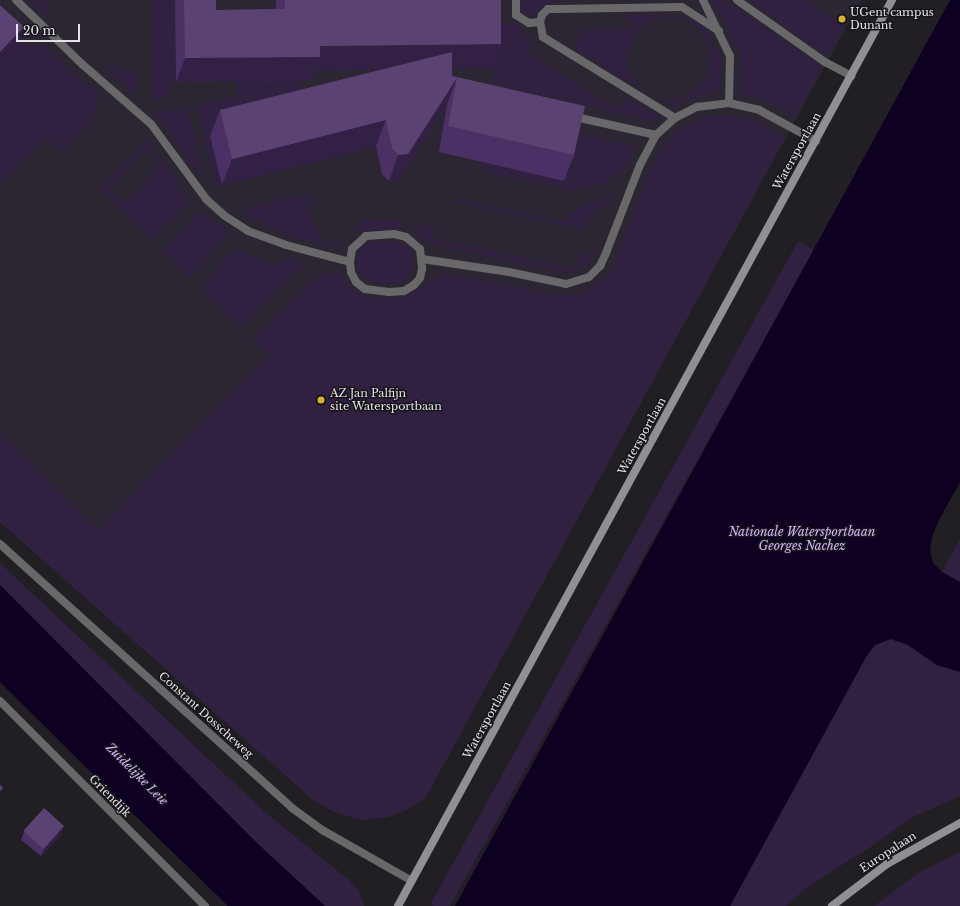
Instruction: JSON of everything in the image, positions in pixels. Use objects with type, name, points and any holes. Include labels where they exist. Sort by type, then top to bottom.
[{"type":"street","points":[[16,0],[82,64],[151,124],[206,199],[225,216],[248,230],[286,245],[350,262]]},
{"type":"street","points":[[516,0],[516,15],[529,23],[540,22]]},
{"type":"street","points":[[703,0],[730,56],[729,103]]},
{"type":"street","points":[[737,0],[825,62],[850,76]]},
{"type":"street","name":"Watersportlaan","points":[[398,906],[892,0]]},
{"type":"street","points":[[675,118],[543,38],[540,22],[542,15],[548,10],[682,7],[719,31]]},
{"type":"street","points":[[422,259],[508,272],[566,284],[589,277],[600,266],[640,165],[656,135],[675,118],[698,107],[729,103],[759,110],[816,141]]},
{"type":"street","points":[[559,113],[656,135]]},
{"type":"street","points":[[379,235],[406,237],[420,249],[422,259],[421,273],[414,285],[404,291],[388,292],[365,289],[356,282],[350,262],[352,249],[358,242],[366,236],[379,235]]},
{"type":"street","name":"Constant Dosscheweg","points":[[0,544],[292,808],[324,831],[412,882]]},
{"type":"street","name":"Griendijk","points":[[0,701],[205,906]]},
{"type":"street","name":"Europalaan","points":[[832,906],[887,864],[960,823]]},
{"type":"shaded area","name":"AZ Jan Palfijn site Watersportbaan","points":[[0,0],[861,0],[426,797],[407,810],[388,817],[362,820],[334,812],[312,799],[0,522]]},
{"type":"shaded area","points":[[28,0],[47,0],[47,19]]},
{"type":"shaded area","points":[[151,0],[175,0],[176,82],[171,83],[169,96],[152,100]]},
{"type":"shaded area","points":[[520,0],[563,1],[553,2],[541,8],[536,20],[531,14],[520,12]]},
{"type":"shaded area","points":[[709,0],[724,0],[822,67],[795,117],[762,99],[741,94],[742,66],[740,53],[719,11]]},
{"type":"shaded area","points":[[749,0],[803,0],[846,26],[828,56]]},
{"type":"shaded area","points":[[622,15],[674,15],[696,22],[705,29],[721,59],[720,91],[684,100],[674,106],[653,96],[663,99],[684,97],[701,84],[707,75],[710,64],[708,43],[702,33],[686,20],[664,17],[645,24],[631,41],[628,62],[630,73],[643,90],[575,49],[580,29],[637,29]]},
{"type":"shaded area","points":[[516,23],[522,28],[531,47],[524,50],[612,107],[631,101],[660,117],[654,122],[492,83],[492,24]]},
{"type":"shaded area","points":[[20,38],[27,45],[44,45],[84,84],[94,85],[98,100],[93,119],[62,152],[46,137],[0,184],[0,59]]},
{"type":"shaded area","points":[[103,65],[136,73],[136,97]]},
{"type":"shaded area","points":[[236,81],[301,81],[302,113],[227,184],[215,187],[197,105],[237,96]]},
{"type":"shaded area","points":[[187,107],[205,182],[187,160],[170,132],[154,114]]},
{"type":"shaded area","points":[[724,115],[755,121],[785,137],[426,797],[407,810],[388,817],[362,820],[334,812],[312,799],[0,522],[0,434],[98,530],[269,354],[253,339],[315,279],[324,274],[339,273],[355,293],[372,298],[406,297],[439,274],[453,274],[552,294],[570,295],[589,290],[603,281],[613,267],[650,170],[660,151],[675,134],[689,124],[706,117]]},
{"type":"shaded area","points":[[571,131],[636,147],[627,166],[602,184],[572,191],[489,173],[477,161],[560,180]]},
{"type":"shaded area","points":[[148,139],[155,148],[149,154],[145,150],[109,190],[125,203],[159,165],[155,160],[159,155],[189,202],[151,239],[100,189]]},
{"type":"shaded area","points":[[617,190],[611,201],[596,209],[585,230],[456,202],[459,199],[562,220],[585,203],[602,201]]},
{"type":"shaded area","points":[[311,193],[314,200],[307,206],[324,245],[339,240],[340,243],[331,247],[295,238],[243,214],[249,207]]},
{"type":"shaded area","points":[[201,211],[229,231],[190,277],[163,250]]},
{"type":"shaded area","points":[[364,219],[398,220],[404,231],[387,228],[359,233],[358,224]]},
{"type":"shaded area","points":[[415,223],[434,227],[432,238],[575,269],[579,253],[591,253],[598,246],[590,262],[575,272],[568,273],[428,243],[418,236]]},
{"type":"shaded area","points":[[798,241],[814,250],[450,906],[434,906],[431,904]]},
{"type":"shaded area","points":[[374,242],[398,242],[412,250],[413,268],[406,281],[382,285],[361,277],[356,261],[358,250],[365,244]]},
{"type":"shaded area","points":[[239,250],[276,266],[287,258],[304,263],[242,328],[201,288],[230,253]]},
{"type":"shaded area","points":[[960,539],[960,582],[942,572]]},
{"type":"shaded area","points":[[0,563],[266,813],[349,880],[359,891],[364,906],[325,906],[258,844],[0,585]]},
{"type":"shaded area","points":[[890,639],[908,645],[937,665],[960,672],[960,796],[909,819],[872,846],[806,888],[786,906],[730,906],[866,657],[875,645]]},
{"type":"shaded area","points":[[960,852],[960,906],[874,906],[918,873]]},
{"type":"water","name":"Nationale Watersportbaan Georges Nachez","points":[[950,0],[960,0],[960,482],[939,520],[932,537],[930,550],[933,563],[942,572],[960,582],[960,672],[937,665],[908,645],[891,639],[875,645],[866,657],[730,906],[455,906]]},
{"type":"water","name":"Zuidelijke Leie","points":[[0,585],[258,844],[325,906],[228,906],[114,795],[0,682]]},
{"type":"building","points":[[184,0],[216,0],[216,10],[285,9],[285,0],[501,0],[501,44],[320,46],[320,57],[185,58]]},
{"type":"building","points":[[0,5],[24,27],[0,52]]},
{"type":"building","points":[[452,52],[452,76],[585,106],[574,155],[448,126],[457,78],[408,154],[398,155],[392,148],[386,120],[232,159],[220,110]]},
{"type":"building","points":[[44,808],[64,826],[43,849],[23,831]]},
{"type":"place","name":"UGent campus Dunant","points":[[842,19]]},
{"type":"place","name":"AZ Jan Palfijn site Watersportbaan","points":[[321,400]]}]
